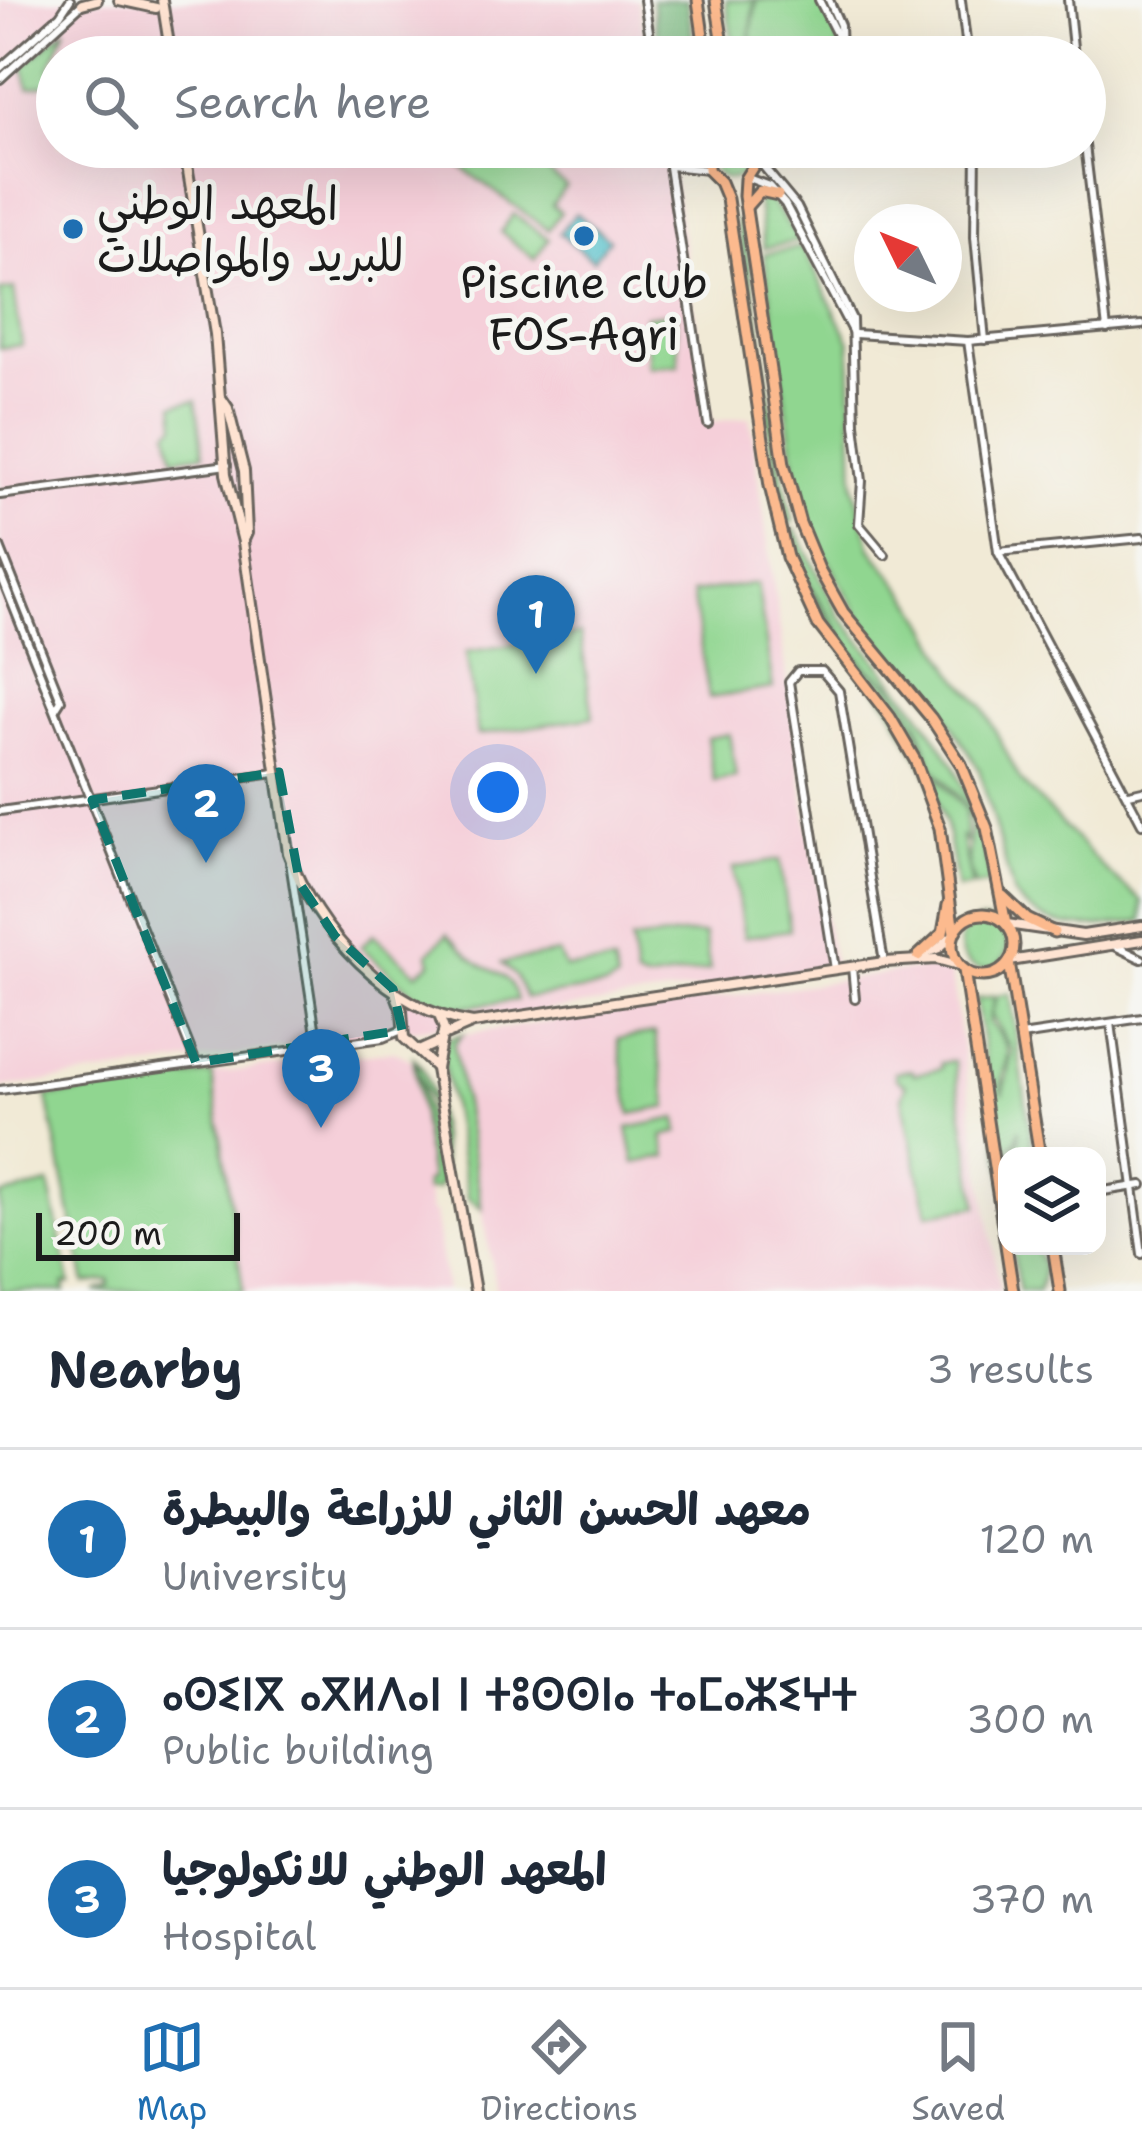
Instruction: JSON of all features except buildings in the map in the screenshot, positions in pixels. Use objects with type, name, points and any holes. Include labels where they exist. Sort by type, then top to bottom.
[{"type":"main road","points":[[698,0],[703,36]]},
{"type":"main road","points":[[716,0],[722,36]]},
{"type":"main road","points":[[750,168],[746,207],[784,464],[800,524],[844,612],[923,707],[961,764],[987,828],[1013,938],[1010,961],[1039,1147]]},
{"type":"main road","points":[[708,170],[720,182],[728,206],[770,486],[787,556],[818,624],[890,717],[915,760],[940,828],[1013,1291]]},
{"type":"main road","points":[[720,182],[733,184],[746,178]]},
{"type":"main road","points":[[746,207],[760,191],[778,195]]},
{"type":"main road","points":[[1000,892],[1020,913],[1054,932]]},
{"type":"main road","points":[[914,957],[943,933],[951,895]]},
{"type":"main road","points":[[954,934],[964,920],[978,914],[1006,924]]},
{"type":"main road","points":[[961,968],[988,975],[1010,961]]},
{"type":"main road","points":[[1054,1255],[1060,1291]]},
{"type":"street","points":[[47,36],[81,5],[97,0]]},
{"type":"street","points":[[119,0],[159,4]]},
{"type":"street","points":[[147,0],[159,4]]},
{"type":"street","points":[[644,0],[649,36]]},
{"type":"street","points":[[818,0],[839,36]]},
{"type":"street","points":[[829,0],[841,36]]},
{"type":"street","points":[[961,0],[965,36]]},
{"type":"street","points":[[1068,0],[1072,36]]},
{"type":"street","points":[[0,68],[70,2],[81,5]]},
{"type":"street","points":[[159,4],[168,36]]},
{"type":"street","points":[[0,79],[36,46]]},
{"type":"street","points":[[187,168],[222,399],[227,465],[279,772],[318,1047]]},
{"type":"street","points":[[669,168],[708,424]]},
{"type":"street","points":[[698,168],[708,170]]},
{"type":"street","points":[[768,168],[804,219],[849,312],[855,334],[855,424],[862,489],[859,524],[885,555]]},
{"type":"street","points":[[976,168],[975,237],[985,340]]},
{"type":"street","points":[[1088,168],[1107,328]]},
{"type":"street","points":[[746,178],[764,183],[778,195],[855,334]]},
{"type":"street","points":[[855,334],[968,341],[1142,325]]},
{"type":"street","points":[[968,341],[998,552],[1142,824]]},
{"type":"street","points":[[222,399],[244,476],[247,528],[243,542]]},
{"type":"street","points":[[0,495],[240,462]]},
{"type":"street","points":[[231,487],[242,485]]},
{"type":"street","points":[[998,552],[1142,538]]},
{"type":"street","points":[[0,547],[61,700],[56,708]]},
{"type":"street","points":[[0,573],[196,1063]]},
{"type":"street","points":[[835,970],[789,682],[798,671],[822,671],[839,691],[884,962]]},
{"type":"street","points":[[0,811],[279,772]]},
{"type":"street","points":[[1129,794],[1142,791]]},
{"type":"street","points":[[288,853],[306,896],[324,923],[393,988],[440,1017],[473,1022],[914,957],[939,948],[954,934]]},
{"type":"street","points":[[1006,924],[1083,935],[1142,926]]},
{"type":"street","points":[[1010,961],[1142,940]]},
{"type":"street","points":[[1112,944],[1142,959]]},
{"type":"street","points":[[914,957],[961,968]]},
{"type":"street","points":[[852,967],[855,999]]},
{"type":"street","points":[[393,988],[409,1045]]},
{"type":"street","points":[[383,1038],[403,1026],[408,1015],[423,1009]]},
{"type":"street","points":[[440,1017],[442,1038],[436,1069],[475,1291]]},
{"type":"street","points":[[1021,1036],[1142,1018]]},
{"type":"street","points":[[419,1051],[473,1022]]},
{"type":"street","points":[[1111,1023],[1138,1186],[1142,1254]]},
{"type":"street","points":[[0,1090],[383,1038],[409,1045],[436,1069]]},
{"type":"street","points":[[1106,1191],[1138,1186]]},
{"type":"highlighted area","points":[[279,772],[300,884],[335,936],[393,989],[402,1030],[196,1063],[92,800]]},
{"type":"shaded area","points":[[0,0],[637,0],[645,36],[36,36],[36,168],[671,168],[712,422],[750,417],[807,820],[835,970],[0,1088]]},
{"type":"shaded area","points":[[941,966],[951,975],[1000,1291],[496,1291],[454,1043],[464,1034]]},
{"type":"shaded area","points":[[394,1051],[413,1061],[430,1182],[426,1184],[446,1291],[243,1291],[212,1074]]},
{"type":"green space","points":[[652,0],[687,0],[693,36],[657,36]]},
{"type":"green space","points":[[726,0],[754,0],[751,36],[732,36]]},
{"type":"green space","points":[[757,0],[827,0],[838,36],[751,36]]},
{"type":"green space","points":[[36,54],[36,86],[28,88],[24,65]]},
{"type":"green space","points":[[462,168],[542,168],[566,186],[552,205],[561,212],[548,230]]},
{"type":"green space","points":[[714,168],[746,168],[730,179]]},
{"type":"green space","points":[[768,197],[800,241],[764,248],[758,202]]},
{"type":"green space","points":[[513,214],[549,239],[534,259],[501,232]]},
{"type":"green space","points":[[743,220],[793,522],[784,525],[737,221]]},
{"type":"green space","points":[[803,247],[850,342],[854,486],[871,548],[918,608],[953,671],[983,706],[1020,780],[1107,872],[1142,901],[1142,921],[1090,927],[1057,923],[1027,908],[1014,895],[979,769],[949,720],[865,626],[812,532],[797,481],[764,254]]},
{"type":"green space","points":[[14,289],[22,345],[0,348],[0,291]]},
{"type":"green space","points":[[676,313],[679,365],[648,367],[645,316]]},
{"type":"green space","points":[[196,400],[204,454],[174,458],[168,431],[176,425],[174,404]]},
{"type":"green space","points":[[796,530],[839,615],[918,710],[954,765],[975,815],[992,883],[975,886],[968,864],[971,823],[966,805],[933,767],[918,723],[891,684],[851,649],[809,582],[790,531]]},
{"type":"green space","points":[[788,531],[809,586],[850,652],[890,685],[915,721],[932,771],[965,809],[966,841],[961,835],[972,886],[957,889],[946,825],[930,778],[889,705],[826,625],[800,572]]},
{"type":"green space","points":[[757,583],[773,688],[709,698],[692,593]]},
{"type":"green space","points":[[580,634],[593,717],[478,735],[466,652]]},
{"type":"green space","points":[[729,734],[736,777],[714,781],[707,738]]},
{"type":"green space","points":[[780,860],[790,930],[744,937],[733,868]]},
{"type":"green space","points":[[984,921],[1001,928],[1008,945],[1001,962],[984,969],[967,962],[960,945],[967,928]]},
{"type":"green space","points":[[373,934],[417,973],[431,963],[429,953],[447,934],[475,961],[506,978],[517,1000],[454,1008],[421,1000],[361,947]]},
{"type":"green space","points":[[704,935],[710,970],[646,981],[636,978],[631,941]]},
{"type":"green space","points":[[558,953],[565,968],[613,964],[617,981],[606,987],[526,998],[516,977],[502,963]]},
{"type":"green space","points":[[1010,994],[1033,1147],[1015,1147],[1019,1129],[1010,1147],[998,1147],[976,999],[995,996],[989,1022],[1008,1054],[1003,1095],[1012,1051],[991,1015],[997,996]]},
{"type":"green space","points":[[655,1033],[668,1107],[631,1114],[618,1039]]},
{"type":"green space","points":[[463,1034],[454,1044],[482,1209],[468,1198],[442,1053],[448,1038]]},
{"type":"green space","points":[[414,1058],[427,1080],[437,1116],[442,1184],[429,1100],[418,1072],[440,1183],[437,1189],[426,1190],[425,1183],[430,1181]]},
{"type":"green space","points":[[954,1061],[978,1206],[928,1214],[902,1098],[906,1085],[895,1072],[941,1069],[941,1063]]},
{"type":"green space","points":[[212,1074],[243,1291],[95,1291],[109,1286],[109,1280],[85,1283],[47,1097]]},
{"type":"green space","points":[[677,1118],[679,1132],[663,1136],[667,1157],[635,1163],[628,1128]]},
{"type":"green space","points":[[49,1184],[70,1283],[64,1284],[65,1291],[0,1291],[0,1196]]},
{"type":"green space","points":[[1013,1255],[1039,1255],[1043,1273],[1038,1291],[1019,1291]]},
{"type":"water","name":"Piscine club FOS-Agri","points":[[576,213],[609,239],[593,260],[559,233]]},
{"type":"place","name":"المعهد الوطني للبريد والمواصلات","points":[[73,229]]},
{"type":"place","name":"Piscine club FOS-Agri","points":[[584,236]]},
{"type":"place","name":"معهد الحسن الثاني للزراعة والبيطرة","points":[[536,674]]},
{"type":"place","name":"ⴰⵙⵉⵏⴳ ⴰⴳⵍⴷⴰⵏ ⵏ ⵜⵓⵙⵙⵏⴰ ⵜⴰⵎⴰⵣⵉⵖⵜ","points":[[206,863]]},
{"type":"place","name":"المعهد الوطني للانكولوجيا","points":[[321,1128]]}]
